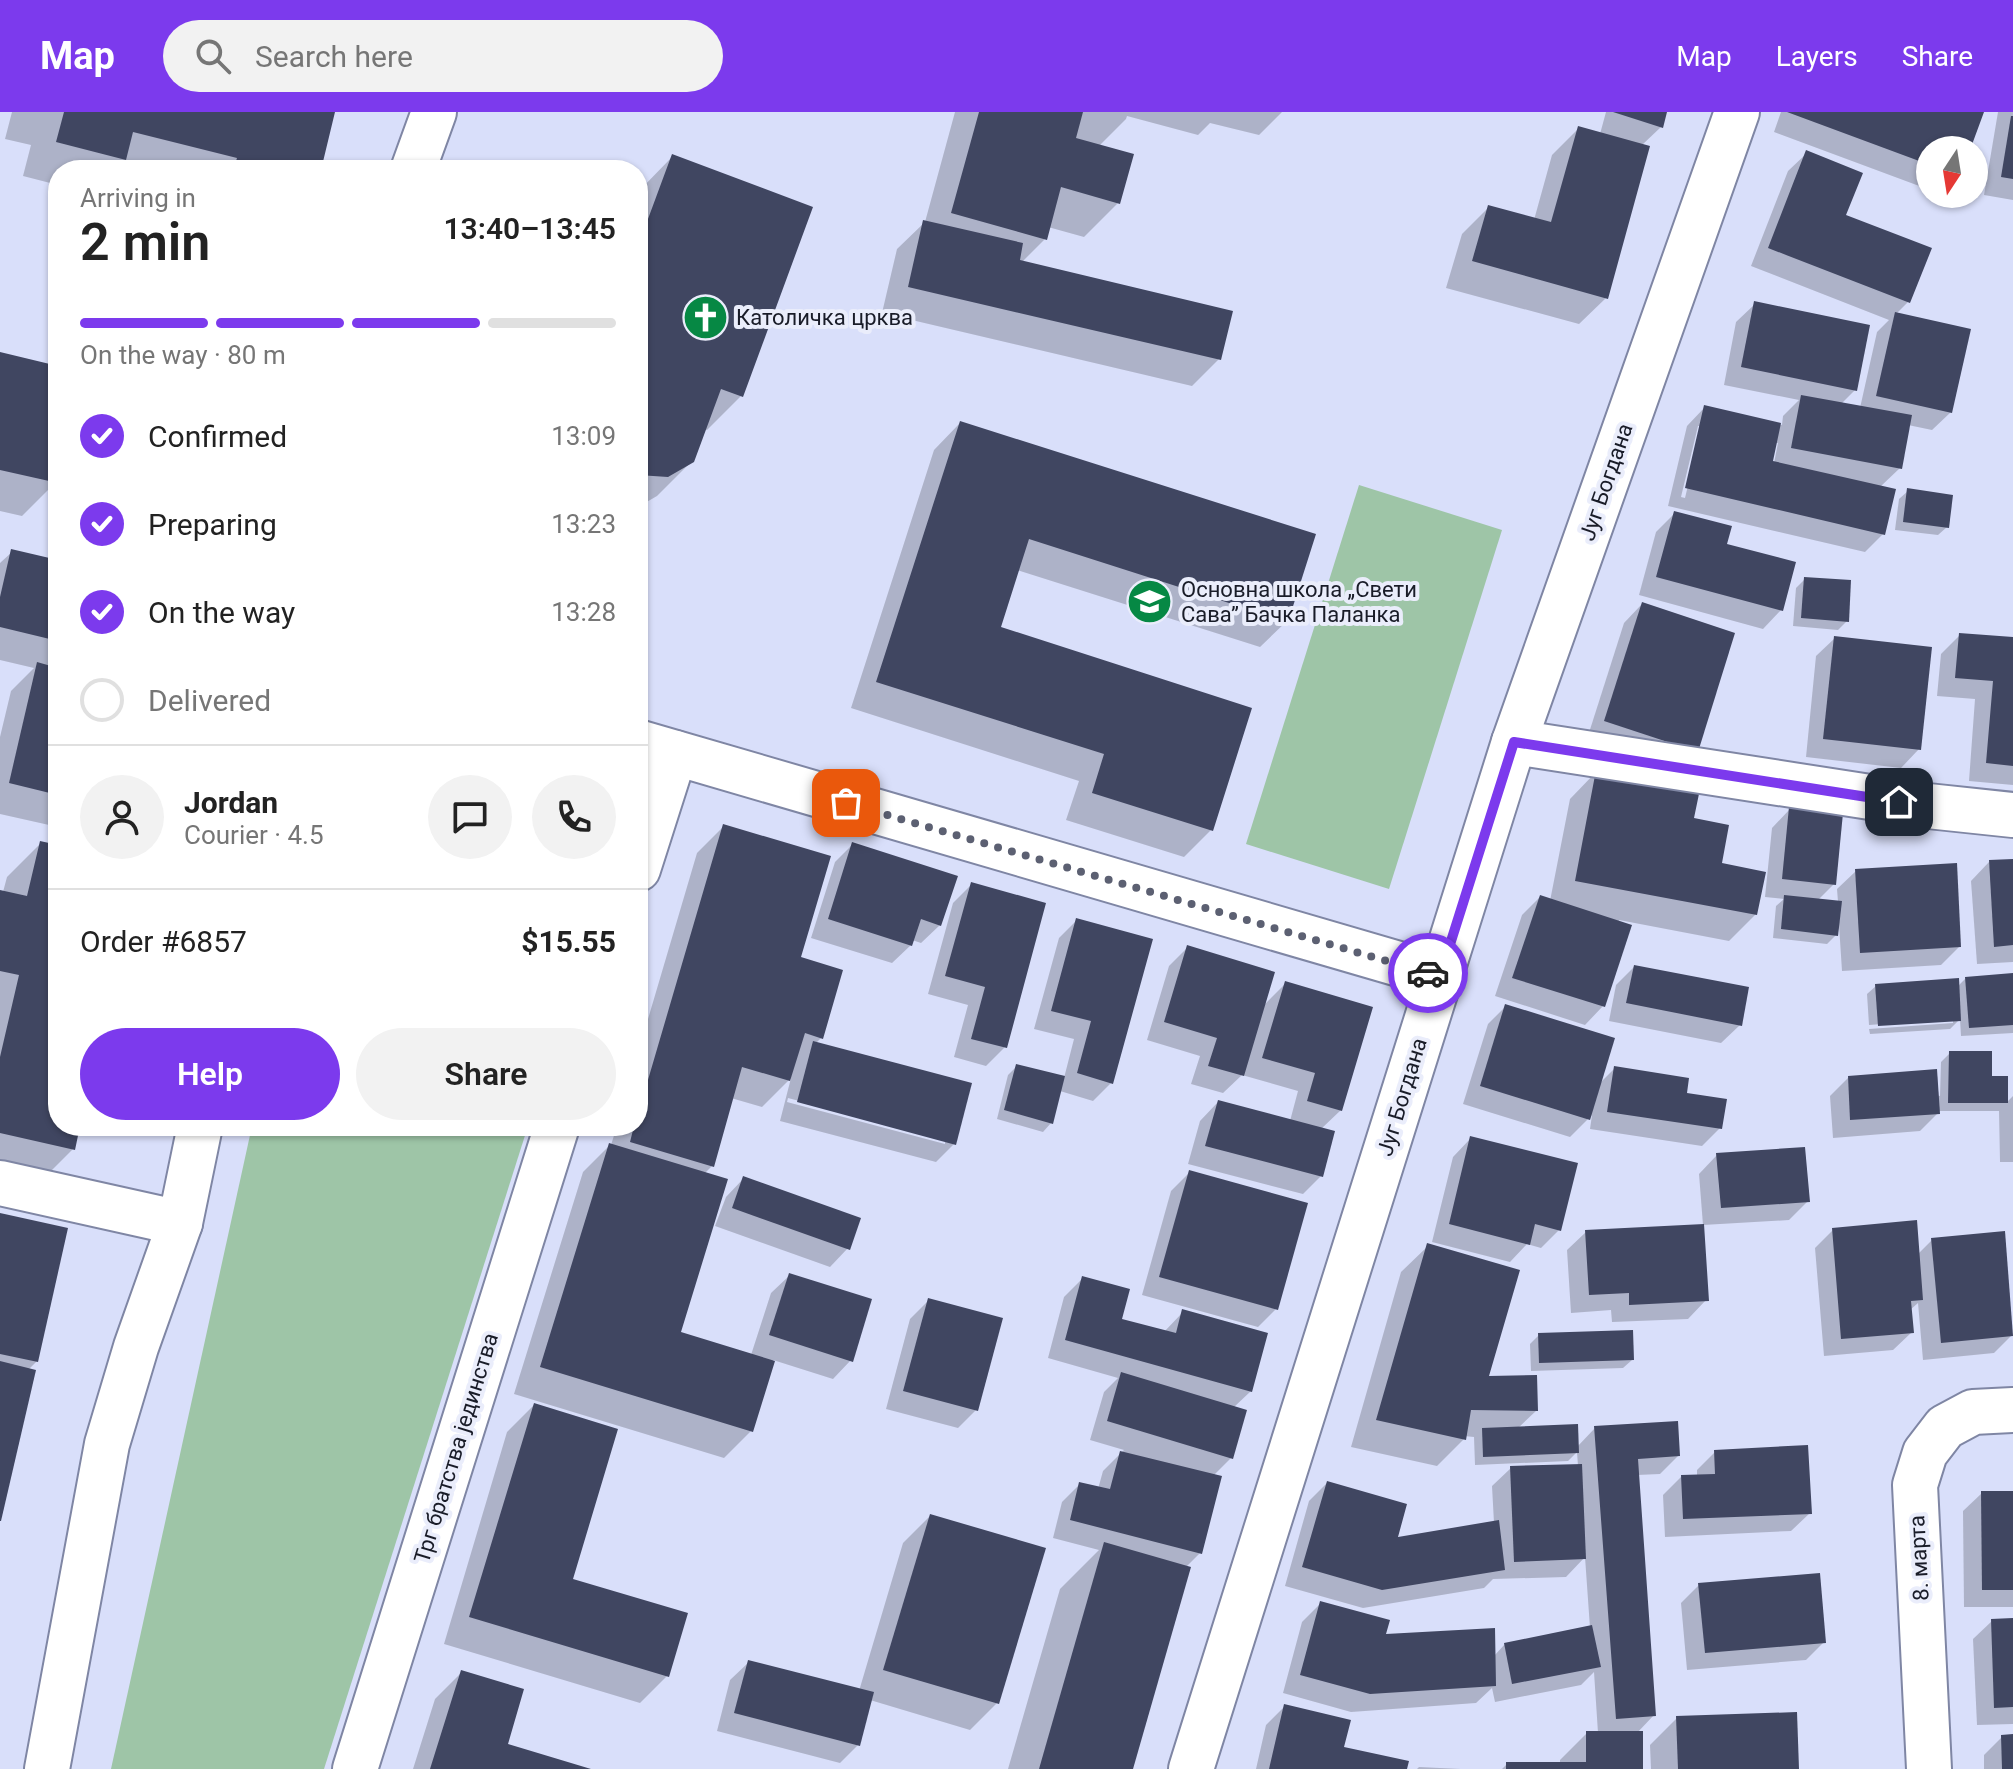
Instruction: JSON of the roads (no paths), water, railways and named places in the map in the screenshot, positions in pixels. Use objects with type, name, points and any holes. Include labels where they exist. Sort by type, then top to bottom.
[{"type":"street","points":[[417,160],[434,112]]},
{"type":"street","name":"Југ Богдана","points":[[1191,1769],[1514,742],[1737,112]]},
{"type":"street","points":[[1514,742],[1928,806],[2013,815]]},
{"type":"street","points":[[648,801],[656,747],[1440,976]]},
{"type":"street","points":[[47,1769],[107,1444],[136,1347],[180,1223],[198,1136]]},
{"type":"street","name":"Трг братства јединства","points":[[355,1769],[554,1136]]},
{"type":"street","points":[[0,1183],[180,1223]]},
{"type":"street","name":"8. марта","points":[[1929,1769],[1915,1485],[1925,1453],[1945,1427],[1973,1412],[2013,1410]]},
{"type":"place","name":"Католичка црква","points":[[705,317]]},
{"type":"place","name":"Основна школа „Свети Сава” Бачка Паланка","points":[[1150,602]]}]
